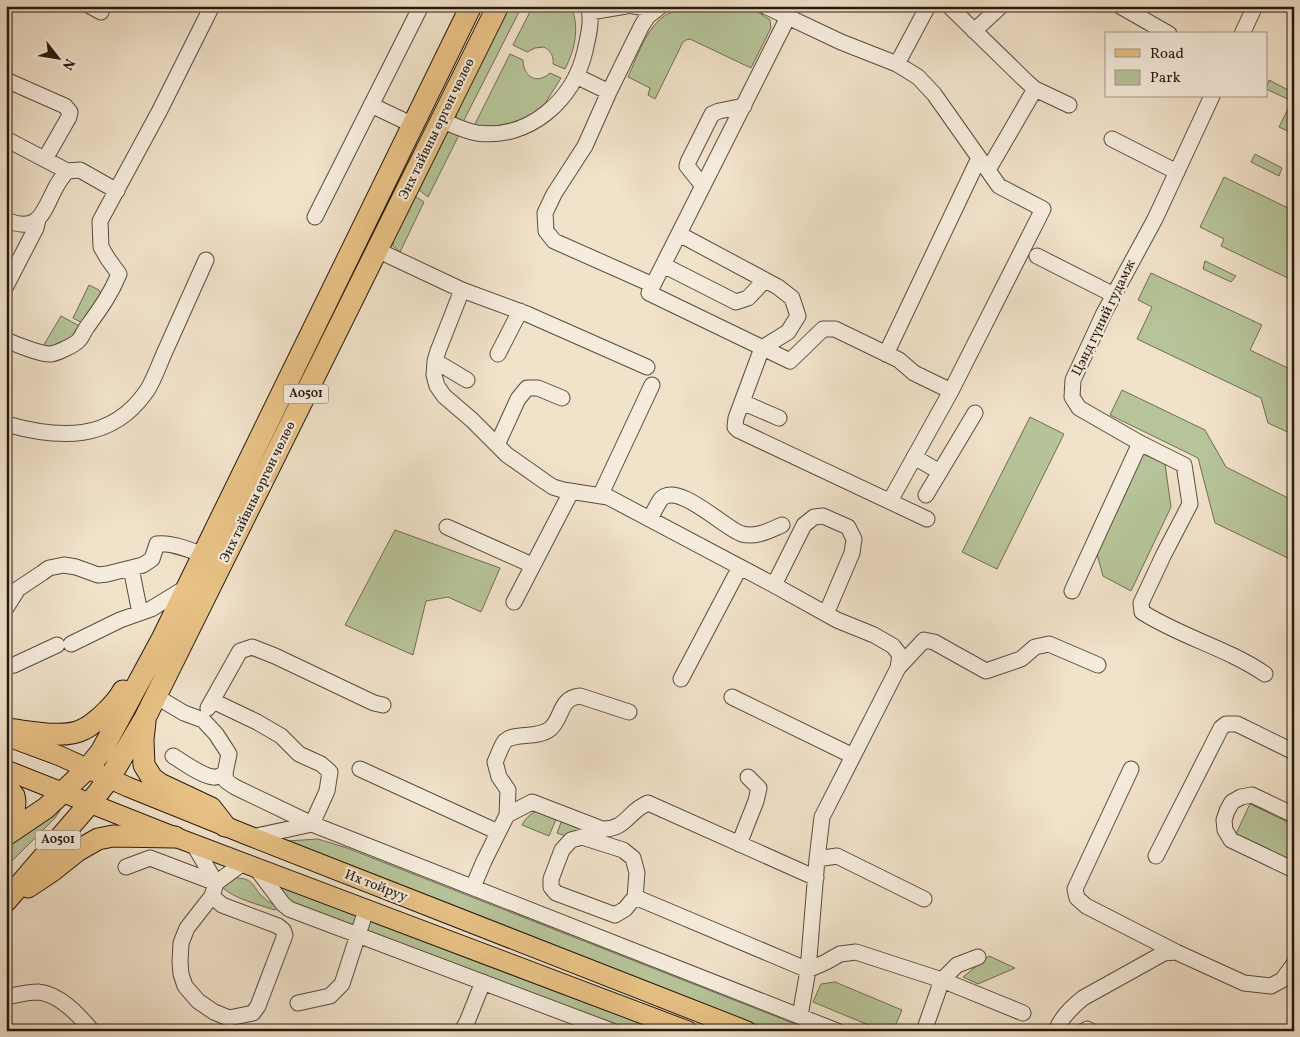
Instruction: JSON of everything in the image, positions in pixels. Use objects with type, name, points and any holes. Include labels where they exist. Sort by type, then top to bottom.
[{"type":"highway","name":"Энх тайвны өргөн чөлөө","points":[[6,900],[109,779],[146,718],[498,6]]},
{"type":"highway","name":"Энх тайвны өргөн чөлөө","points":[[6,835],[46,808],[87,769],[101,752],[162,639],[413,125],[465,8]]},
{"type":"highway","points":[[6,729],[43,734],[68,734],[83,730],[99,719],[117,702],[139,666],[162,639]]},
{"type":"highway","points":[[146,718],[143,739],[144,765],[152,778],[160,784],[211,808],[225,826]]},
{"type":"highway","points":[[6,786],[14,796],[14,809],[6,828]]},
{"type":"highway","points":[[6,900],[98,839],[113,836],[184,841]]},
{"type":"main road","name":"Их тойруу","points":[[6,736],[60,756],[109,779],[252,837],[747,1031]]},
{"type":"main road","name":"Их тойруу","points":[[6,770],[184,841],[688,1031]]},
{"type":"street","points":[[6,340],[49,354],[60,351],[78,341],[105,304],[119,274],[101,247],[100,221],[160,110],[212,6]]},
{"type":"street","points":[[315,217],[422,6]]},
{"type":"street","points":[[441,120],[478,133],[492,133],[522,128],[534,122],[556,105],[576,76],[585,52],[590,23],[589,9],[626,6]]},
{"type":"street","points":[[634,6],[659,8]]},
{"type":"street","points":[[765,6],[842,42],[897,64],[918,77],[934,94],[999,186],[1043,209],[951,391],[890,501]]},
{"type":"street","points":[[897,64],[928,6]]},
{"type":"street","points":[[949,6],[1035,89],[1069,105]]},
{"type":"street","points":[[974,31],[1001,6]]},
{"type":"street","points":[[1120,6],[1166,32]]},
{"type":"street","points":[[1243,32],[1255,6]]},
{"type":"street","points":[[653,285],[554,241],[546,231],[545,213],[554,194],[585,146],[642,26],[648,16],[659,8]]},
{"type":"street","points":[[788,17],[649,293],[790,361],[823,330],[835,330],[899,360],[914,373],[951,391]]},
{"type":"street","points":[[576,76],[609,92]]},
{"type":"street","points":[[6,80],[65,106],[70,112],[46,159]]},
{"type":"street","points":[[886,354],[983,164],[1035,89]]},
{"type":"street","name":"Цэнд гүний гудамж","points":[[1211,98],[1155,218],[1104,313],[1073,380],[1072,397],[1079,408],[1140,443],[1184,465],[1190,504],[1141,602],[1142,612],[1195,640],[1248,662],[1265,674]]},
{"type":"street","points":[[371,105],[413,125]]},
{"type":"street","points":[[703,186],[687,166],[712,114],[744,106]]},
{"type":"street","points":[[6,138],[67,170],[80,170],[117,191]]},
{"type":"street","points":[[1112,139],[1177,172]]},
{"type":"street","points":[[6,286],[36,228],[38,220],[67,170]]},
{"type":"street","points":[[6,220],[14,223],[29,224],[38,220]]},
{"type":"street","points":[[678,234],[778,287],[792,298],[798,316],[788,332],[762,348],[736,418],[735,427],[927,520]]},
{"type":"street","points":[[377,250],[462,290],[520,311],[647,367]]},
{"type":"street","points":[[1037,256],[1114,295]]},
{"type":"street","points":[[6,424],[64,435],[98,430],[125,415],[147,391],[206,260]]},
{"type":"street","points":[[663,265],[736,302],[748,298],[765,280]]},
{"type":"street","points":[[462,290],[435,361],[434,375],[437,386],[444,396],[472,420],[507,455],[553,487],[571,492],[608,497],[837,620],[874,635],[893,646],[900,655],[898,668]]},
{"type":"street","points":[[498,354],[520,311]]},
{"type":"street","points":[[435,361],[467,380]]},
{"type":"street","points":[[600,496],[652,385]]},
{"type":"street","points":[[497,445],[518,399],[527,388],[538,388],[562,398]]},
{"type":"street","points":[[742,402],[779,418]]},
{"type":"street","points":[[926,495],[975,413]]},
{"type":"street","points":[[1072,591],[1140,443]]},
{"type":"street","points":[[914,457],[940,472]]},
{"type":"street","points":[[514,602],[571,492]]},
{"type":"street","points":[[650,520],[662,498],[671,495],[685,498],[741,534],[758,535],[782,525]]},
{"type":"street","points":[[774,585],[804,525],[814,517],[823,516],[848,527],[854,539],[852,553],[826,614]]},
{"type":"street","points":[[447,527],[532,565]]},
{"type":"street","points":[[6,608],[18,589],[49,568],[64,565],[98,575],[107,574],[143,565],[152,559],[158,544],[162,543],[203,555]]},
{"type":"street","points":[[681,679],[740,567]]},
{"type":"street","points":[[131,568],[140,613]]},
{"type":"street","points":[[6,666],[14,665],[120,620],[151,609],[187,587]]},
{"type":"street","points":[[800,1016],[808,970],[822,817],[898,668],[924,640],[934,642],[986,671],[1021,659],[1035,647],[1049,644],[1098,665]]},
{"type":"street","points":[[202,720],[204,713],[213,701],[240,651],[252,647],[374,703],[383,705]]},
{"type":"street","points":[[473,887],[507,815],[508,790],[499,777],[495,762],[505,742],[513,737],[530,736],[545,732],[552,726],[564,705],[572,696],[580,696],[629,712]]},
{"type":"street","points":[[157,697],[184,713],[202,720],[216,734],[229,754],[225,773],[226,781],[235,787],[312,824],[838,1031]]},
{"type":"street","points":[[732,697],[853,756]]},
{"type":"street","points":[[213,701],[281,736],[299,754],[321,764],[330,772],[326,791],[312,824]]},
{"type":"street","points":[[1156,856],[1221,728],[1226,724],[1237,724],[1294,752]]},
{"type":"street","points":[[173,756],[210,777],[216,778],[225,773]]},
{"type":"street","points":[[360,768],[498,832]]},
{"type":"street","points":[[1131,768],[1075,889],[1077,898],[1086,906],[1176,952],[1244,983],[1272,986],[1282,980],[1294,964]]},
{"type":"street","points":[[739,844],[756,801],[758,788],[748,777]]},
{"type":"street","points":[[1294,815],[1252,795],[1241,797],[1232,802],[1224,820],[1225,830],[1230,840],[1294,870]]},
{"type":"street","points":[[507,815],[532,802],[602,829],[610,829],[626,820],[639,806],[648,803],[816,878]]},
{"type":"street","points":[[252,837],[312,824]]},
{"type":"street","points":[[582,837],[623,850],[633,858],[635,865],[637,873],[635,897],[625,909],[615,915],[556,893],[551,887],[551,879],[562,850],[571,840],[582,837]]},
{"type":"street","points":[[184,841],[214,889],[222,906],[278,926],[285,935],[254,1013],[229,1018],[214,1012],[198,1001],[185,986],[181,974],[181,943],[187,928],[214,889],[249,865],[289,909],[602,1029]]},
{"type":"street","points":[[817,859],[837,856],[924,899]]},
{"type":"street","points":[[126,868],[150,858],[214,889]]},
{"type":"street","points":[[635,897],[808,970],[840,954],[856,952],[942,980],[1023,1013]]},
{"type":"street","points":[[298,1003],[330,996],[342,984],[366,910]]},
{"type":"street","points":[[1056,1031],[1059,1023],[1068,1012],[1083,998],[1164,953],[1176,952]]},
{"type":"street","points":[[924,1031],[942,980],[957,965],[978,957]]},
{"type":"street","points":[[462,1031],[483,982]]},
{"type":"street","points":[[6,997],[33,992],[48,994],[71,1009],[92,1031]]},
{"type":"street","points":[[1084,1031],[1087,1029],[1091,1031]]},
{"type":"green space","points":[[509,6],[522,6],[462,124],[457,119],[456,112]]},
{"type":"green space","points":[[533,6],[571,6],[576,30],[574,46],[565,69],[553,64],[552,54],[544,47],[535,48],[527,52],[513,45]]},
{"type":"green space","points":[[744,6],[753,9],[770,20],[771,28],[751,68],[690,39],[683,42],[655,99],[648,95],[650,88],[628,77],[645,39],[657,22],[665,16],[686,9]]},
{"type":"green space","points":[[510,54],[523,60],[525,71],[536,79],[545,77],[550,73],[561,78],[541,110],[508,126],[474,126]]},
{"type":"green space","points":[[1269,80],[1294,93],[1294,134],[1279,127],[1292,101],[1268,90]]},
{"type":"green space","points":[[451,131],[460,133],[428,197],[419,190],[446,134]]},
{"type":"green space","points":[[1255,154],[1282,168],[1279,176],[1251,162]]},
{"type":"green space","points":[[1224,177],[1294,211],[1294,281],[1221,246],[1224,239],[1200,227]]},
{"type":"green space","points":[[415,196],[424,202],[400,252],[393,246],[393,240]]},
{"type":"green space","points":[[1205,261],[1236,276],[1231,282],[1203,269]]},
{"type":"green space","points":[[1151,273],[1262,325],[1250,350],[1294,371],[1294,435],[1268,423],[1261,398],[1137,339],[1152,307],[1138,300]]},
{"type":"green space","points":[[89,285],[99,290],[102,296],[88,326],[73,318]]},
{"type":"green space","points":[[61,316],[85,329],[36,358]]},
{"type":"green space","points":[[1122,390],[1205,430],[1226,467],[1294,501],[1294,561],[1215,523],[1198,458],[1110,415]]},
{"type":"green space","points":[[1030,417],[1064,434],[997,569],[962,552]]},
{"type":"green space","points":[[1143,454],[1165,464],[1171,507],[1131,591],[1103,576],[1096,550]]},
{"type":"green space","points":[[395,530],[500,568],[481,612],[448,597],[426,601],[413,655],[345,625]]},
{"type":"green space","points":[[1250,804],[1294,825],[1294,864],[1235,836]]},
{"type":"green space","points":[[59,808],[61,809],[55,818],[6,867],[6,846],[42,817]]},
{"type":"green space","points":[[541,810],[557,817],[549,836],[522,825],[530,815]]},
{"type":"green space","points":[[562,820],[583,825],[583,831],[569,837],[557,833]]},
{"type":"green space","points":[[318,839],[347,848],[813,1031],[773,1031],[287,841]]},
{"type":"green space","points":[[236,878],[242,878],[253,884],[260,894],[278,907],[275,910],[247,901],[233,895],[222,887]]},
{"type":"green space","points":[[272,882],[645,1023],[657,1031],[625,1031],[292,903]]},
{"type":"green space","points":[[989,956],[1015,968],[978,984],[963,977]]},
{"type":"green space","points":[[835,982],[902,1010],[893,1031],[883,1031],[813,1002],[821,984]]}]
